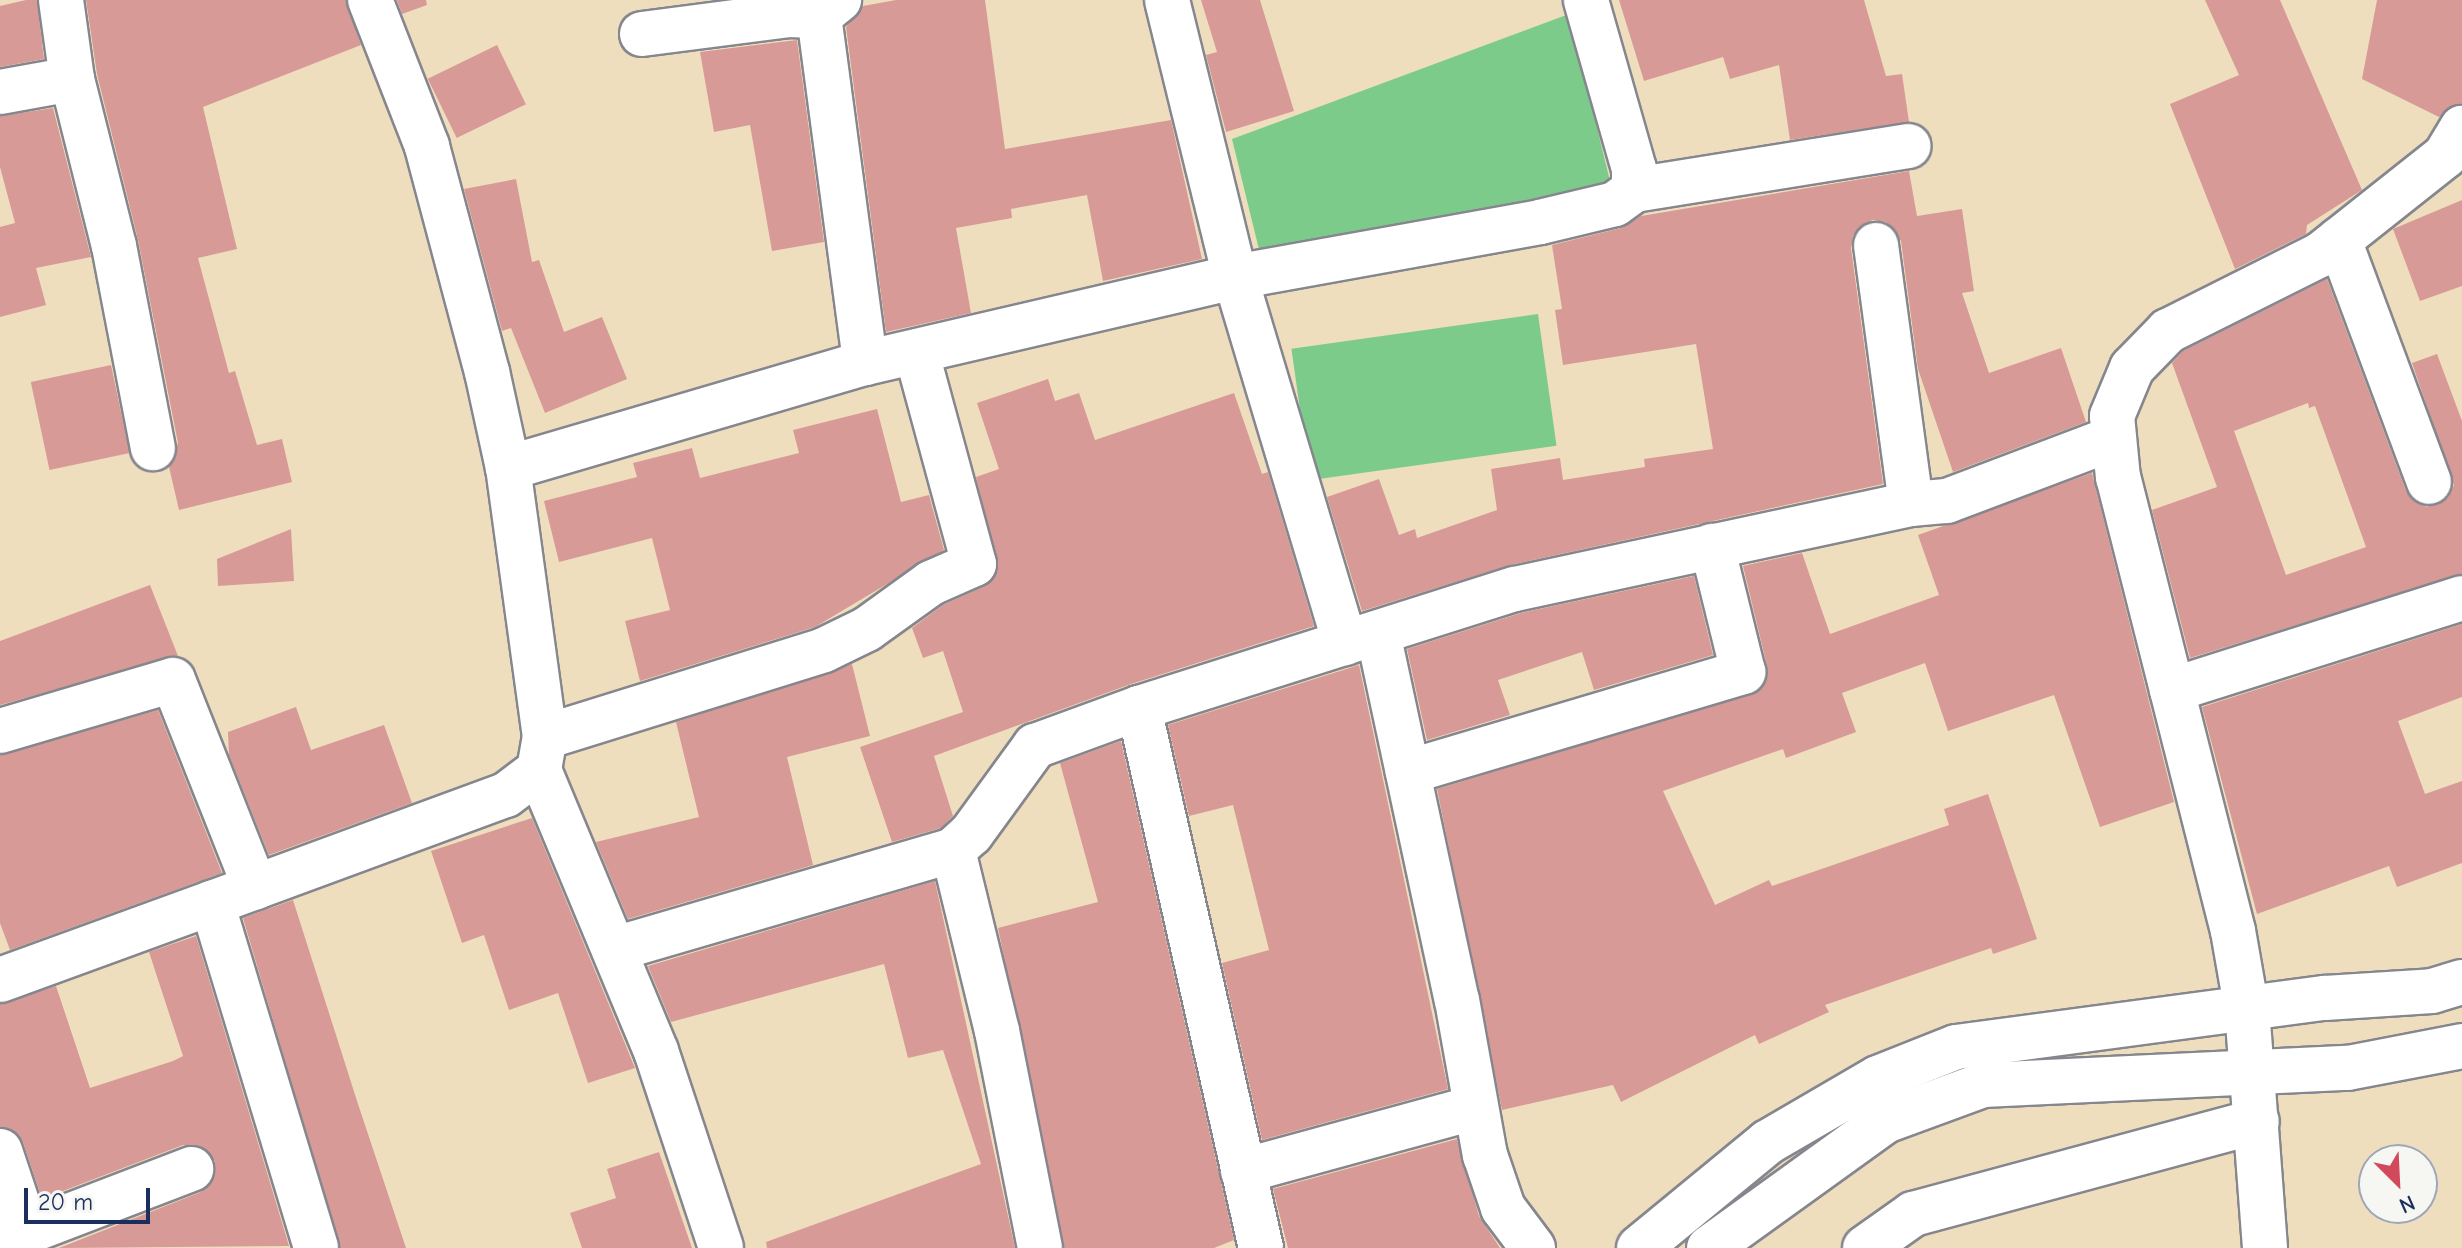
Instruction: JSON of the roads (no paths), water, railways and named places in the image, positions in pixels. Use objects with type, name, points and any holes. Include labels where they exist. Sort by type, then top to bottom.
[{"type":"street","points":[[61,0],[72,79],[114,246],[153,448]]},
{"type":"street","points":[[370,0],[427,146],[508,468],[542,754],[656,1051],[721,1248]]},
{"type":"street","points":[[1167,0],[1235,277],[1408,772],[1457,1000],[1474,1108],[1503,1208],[1533,1248]]},
{"type":"street","points":[[1586,0],[1634,169],[1634,190]]},
{"type":"street","points":[[642,34],[829,8],[865,363]]},
{"type":"street","points":[[0,92],[72,79]]},
{"type":"street","points":[[2265,1248],[2247,1011],[2233,931],[2118,478],[2112,416],[2132,368],[2168,331],[2320,255],[2445,156],[2462,128]]},
{"type":"street","points":[[508,468],[865,363],[917,354],[1235,277],[1540,222],[1615,204],[1634,190],[1908,146]]},
{"type":"street","points":[[2339,240],[2429,482]]},
{"type":"street","points":[[1876,245],[1911,504]]},
{"type":"street","points":[[0,980],[506,795],[542,754],[824,650],[867,629],[931,583],[974,564],[917,354]]},
{"type":"street","points":[[615,949],[953,850],[971,834],[1035,746],[1139,708],[1515,589],[1911,504],[1947,501],[2114,438]]},
{"type":"street","points":[[1408,772],[1743,672],[1712,546]]},
{"type":"street","points":[[2172,690],[2462,598]]},
{"type":"street","points":[[0,731],[173,680],[255,887]]},
{"type":"street","points":[[1139,708],[1261,1248]]},
{"type":"street","points":[[953,850],[997,1031],[1040,1248]]},
{"type":"street","points":[[212,903],[316,1248]]},
{"type":"street","points":[[1639,1248],[1768,1142],[1878,1078],[1956,1047],[2247,1011],[2325,998],[2432,991],[2462,982]]},
{"type":"street","points":[[1709,1248],[1829,1158],[1885,1121],[1934,1100],[1983,1085],[2042,1079],[2348,1068],[2462,1046]]},
{"type":"street","points":[[1243,1171],[1474,1108]]},
{"type":"street","points":[[1865,1248],[2257,1121]]},
{"type":"street","points":[[0,1151],[13,1238],[191,1169]]}]
